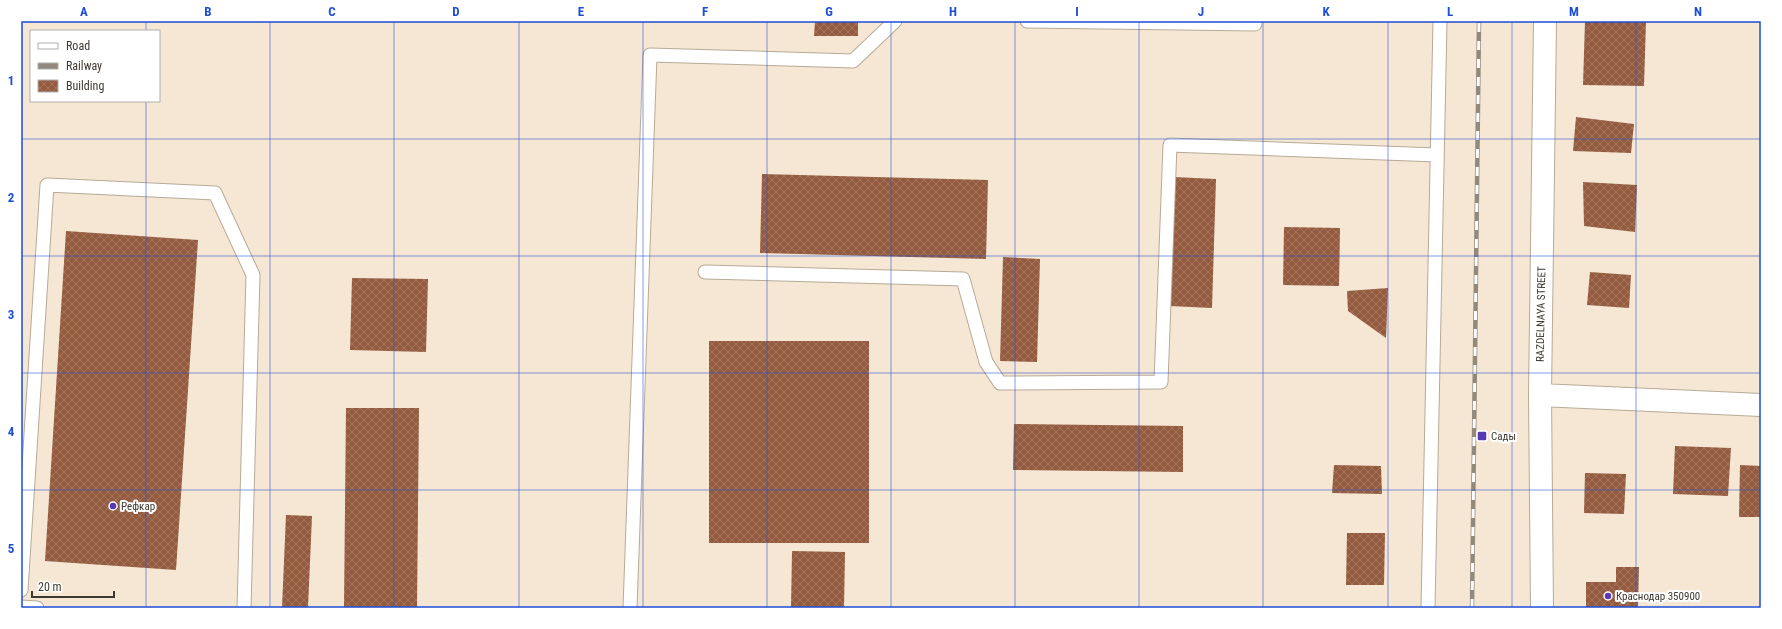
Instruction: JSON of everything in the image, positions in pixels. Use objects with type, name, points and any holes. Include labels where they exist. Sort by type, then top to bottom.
[{"type":"street","name":"RAZDELNAYA STREET","points":[[1542,608],[1540,395],[1545,21]]},
{"type":"street","points":[[1540,395],[1761,405]]},
{"type":"lane","points":[[630,608],[650,55],[853,61],[896,21]]},
{"type":"lane","points":[[1027,21],[1255,24]]},
{"type":"lane","points":[[1428,608],[1440,21]]},
{"type":"lane","points":[[705,272],[963,279],[986,362],[1000,383],[1161,382],[1170,145],[1437,155]]},
{"type":"lane","points":[[21,590],[47,185],[215,193],[252,275],[244,608]]},
{"type":"lane","points":[[21,608],[37,608]]},
{"type":"building","points":[[815,21],[858,21],[858,36],[814,36]]},
{"type":"building","points":[[1585,21],[1646,21],[1644,86],[1583,85]]},
{"type":"building","points":[[1576,117],[1634,124],[1631,153],[1573,151]]},
{"type":"building","points":[[762,174],[988,180],[986,259],[760,253]]},
{"type":"building","points":[[1174,177],[1216,179],[1212,308],[1169,306]]},
{"type":"building","points":[[1583,182],[1637,185],[1635,232],[1584,226]]},
{"type":"building","points":[[1284,227],[1340,228],[1339,286],[1283,285]]},
{"type":"building","points":[[66,231],[198,240],[176,570],[45,561]]},
{"type":"building","points":[[1003,257],[1040,259],[1037,362],[1000,361]]},
{"type":"building","points":[[1590,272],[1631,275],[1629,308],[1587,305]]},
{"type":"building","points":[[352,278],[428,279],[426,352],[350,350]]},
{"type":"building","points":[[1388,288],[1386,338],[1348,311],[1347,291]]},
{"type":"building","points":[[709,341],[869,341],[869,543],[709,543]]},
{"type":"building","points":[[346,408],[419,408],[417,608],[344,608]]},
{"type":"building","points":[[1014,424],[1183,426],[1183,472],[1013,470]]},
{"type":"building","points":[[1675,446],[1731,448],[1728,496],[1673,494]]},
{"type":"building","points":[[1334,465],[1381,466],[1382,494],[1332,493]]},
{"type":"building","points":[[1740,465],[1761,466],[1761,517],[1739,517]]},
{"type":"building","points":[[1585,473],[1626,474],[1624,514],[1584,513]]},
{"type":"building","points":[[286,515],[312,516],[308,608],[282,608]]},
{"type":"building","points":[[1347,533],[1385,533],[1384,585],[1346,585]]},
{"type":"building","points":[[792,551],[845,552],[844,608],[791,608]]},
{"type":"building","points":[[1616,567],[1639,567],[1638,608],[1586,608],[1586,582],[1616,582]]},
{"type":"railway","points":[[1472,608],[1479,21]]},
{"type":"place","name":"Сады","points":[[1482,436]]},
{"type":"place","name":"Рефкар","points":[[113,506]]},
{"type":"place","name":"Краснодар 350900","points":[[1608,596]]}]
